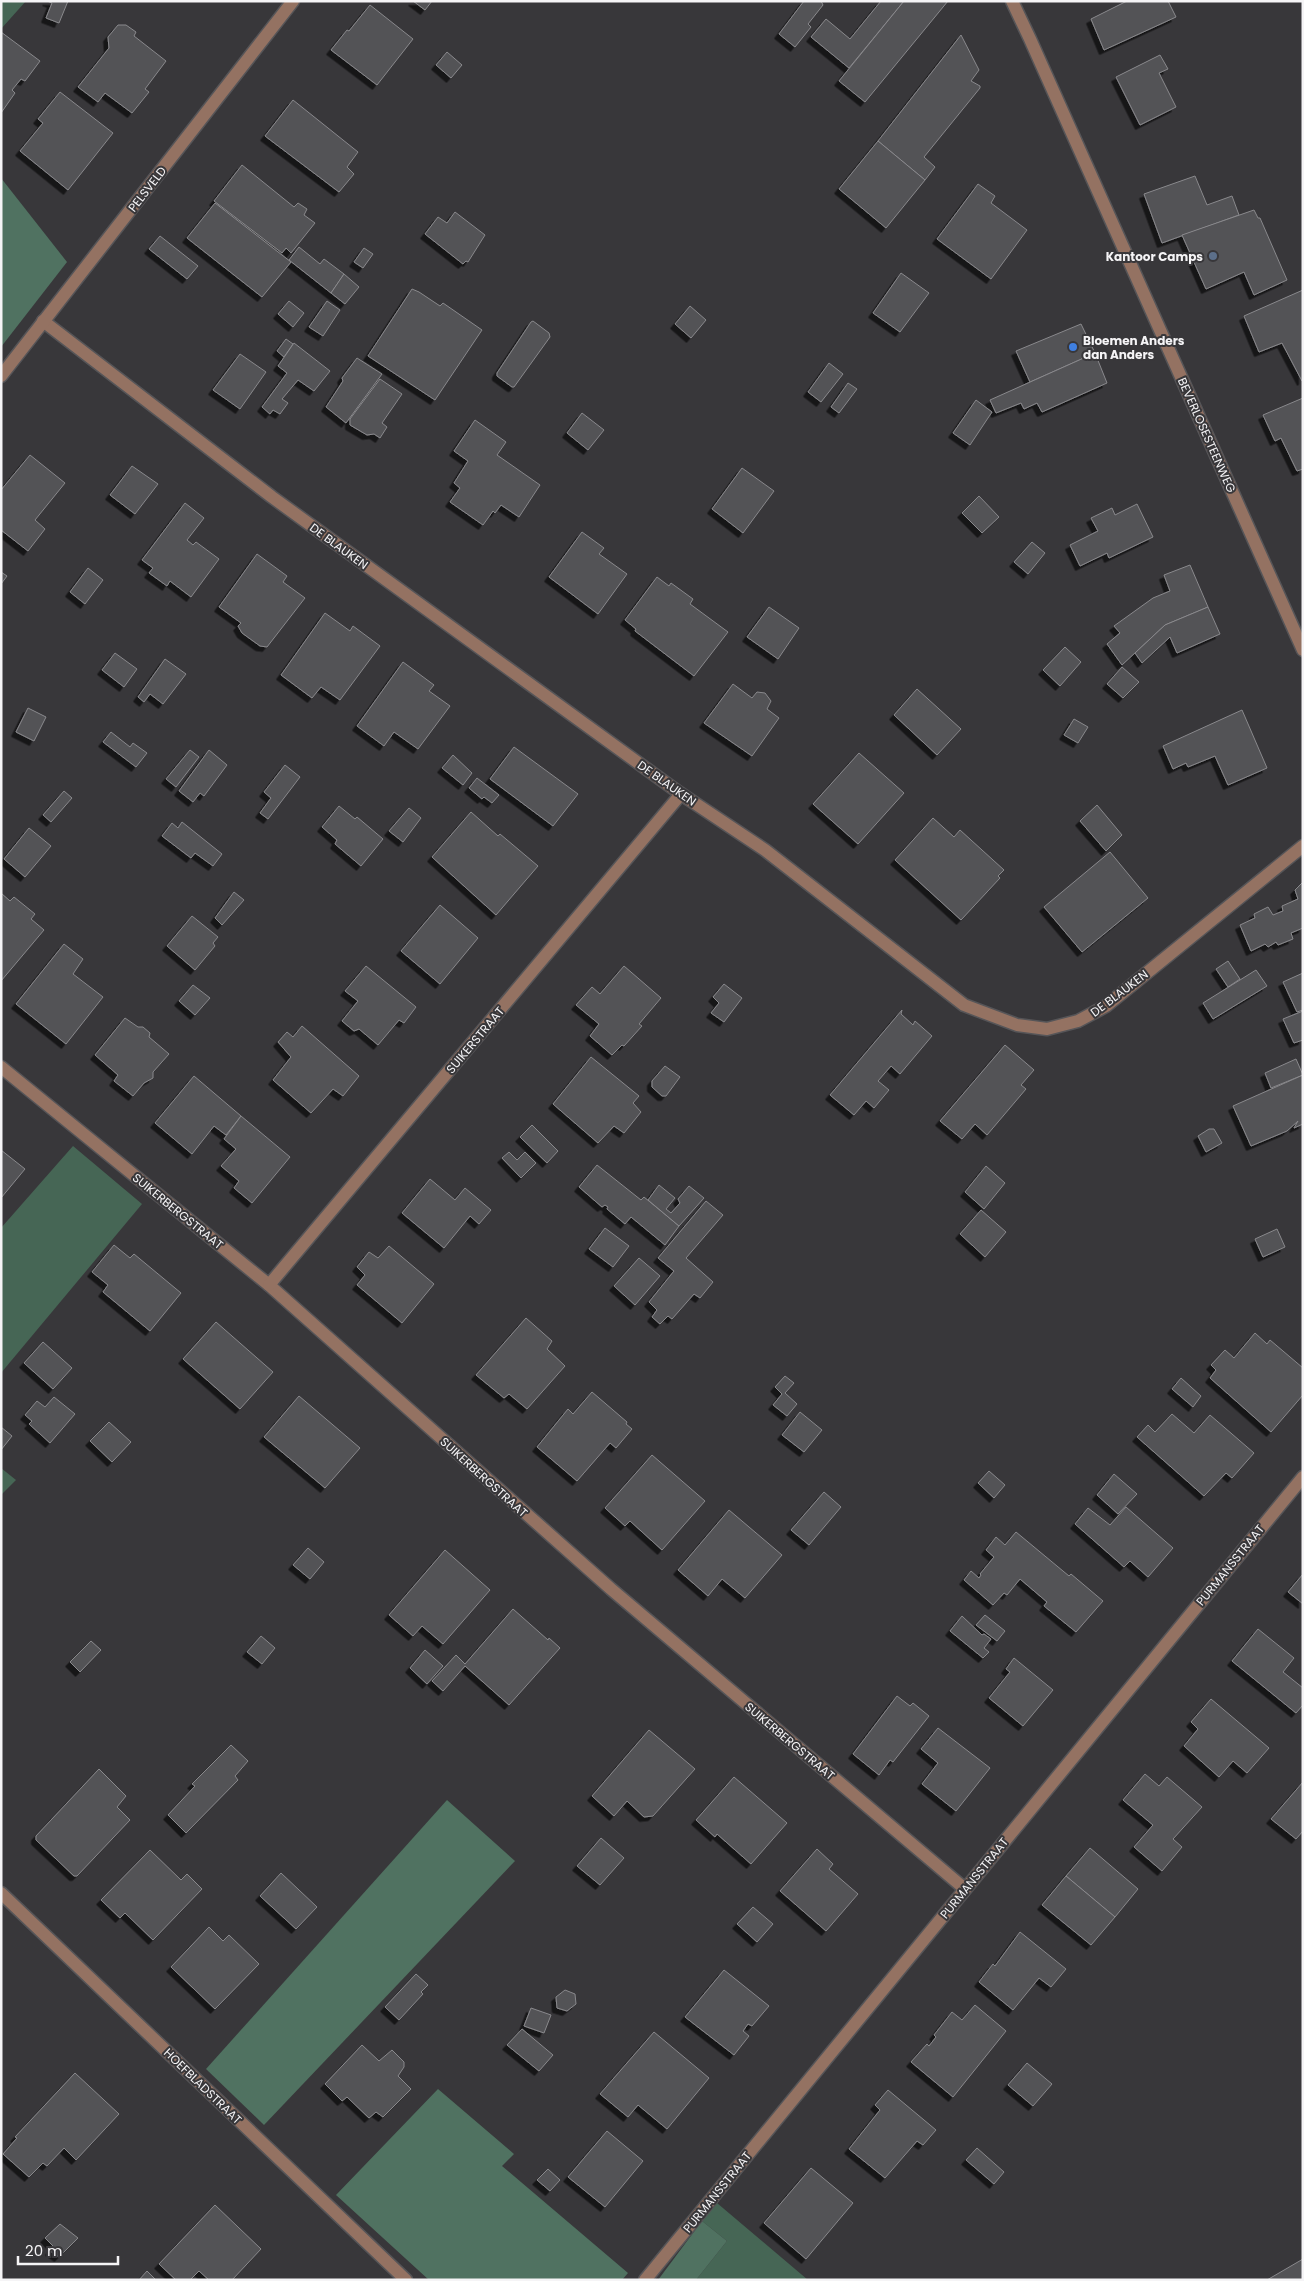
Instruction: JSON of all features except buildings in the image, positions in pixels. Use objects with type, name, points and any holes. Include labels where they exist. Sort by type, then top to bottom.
[{"type":"street","name":"PELSVELD","points":[[1,376],[292,1]]},
{"type":"street","name":"BEVERLOSESTEENWEG","points":[[1012,1],[1303,650]]},
{"type":"street","name":"DE BLAUKEN","points":[[43,321],[272,497],[681,794],[765,850],[964,1005],[1017,1026],[1047,1029],[1078,1021],[1106,1006],[1303,846]]},
{"type":"street","name":"SUIKERSTRAAT","points":[[268,1285],[681,794]]},
{"type":"street","name":"SUIKERBERGSTRAAT","points":[[1,1066],[268,1285],[611,1589],[965,1889]]},
{"type":"street","name":"PURMANSSTRAAT","points":[[645,2280],[1303,1477]]},
{"type":"street","name":"HOEFBLADSTRAAT","points":[[1,1893],[406,2280]]},
{"type":"green space","points":[[1,1],[26,1],[1,29]]},
{"type":"green space","points":[[1,178],[67,262],[1,347]]},
{"type":"green space","points":[[73,1146],[142,1204],[1,1373],[1,1228]]},
{"type":"green space","points":[[1,1468],[16,1480],[1,1495]]},
{"type":"green space","points":[[447,1800],[515,1861],[264,2125],[206,2069]]},
{"type":"green space","points":[[438,2089],[514,2154],[502,2166],[628,2273],[622,2280],[429,2280],[336,2195]]},
{"type":"green space","points":[[717,2203],[808,2280],[696,2280],[727,2241],[702,2221]]},
{"type":"green space","points":[[702,2221],[727,2241],[696,2280],[658,2280]]},
{"type":"place","name":"Kantoor Camps","points":[[1213,256]]},
{"type":"place","name":"Bloemen Anders dan Anders","points":[[1073,347]]}]
